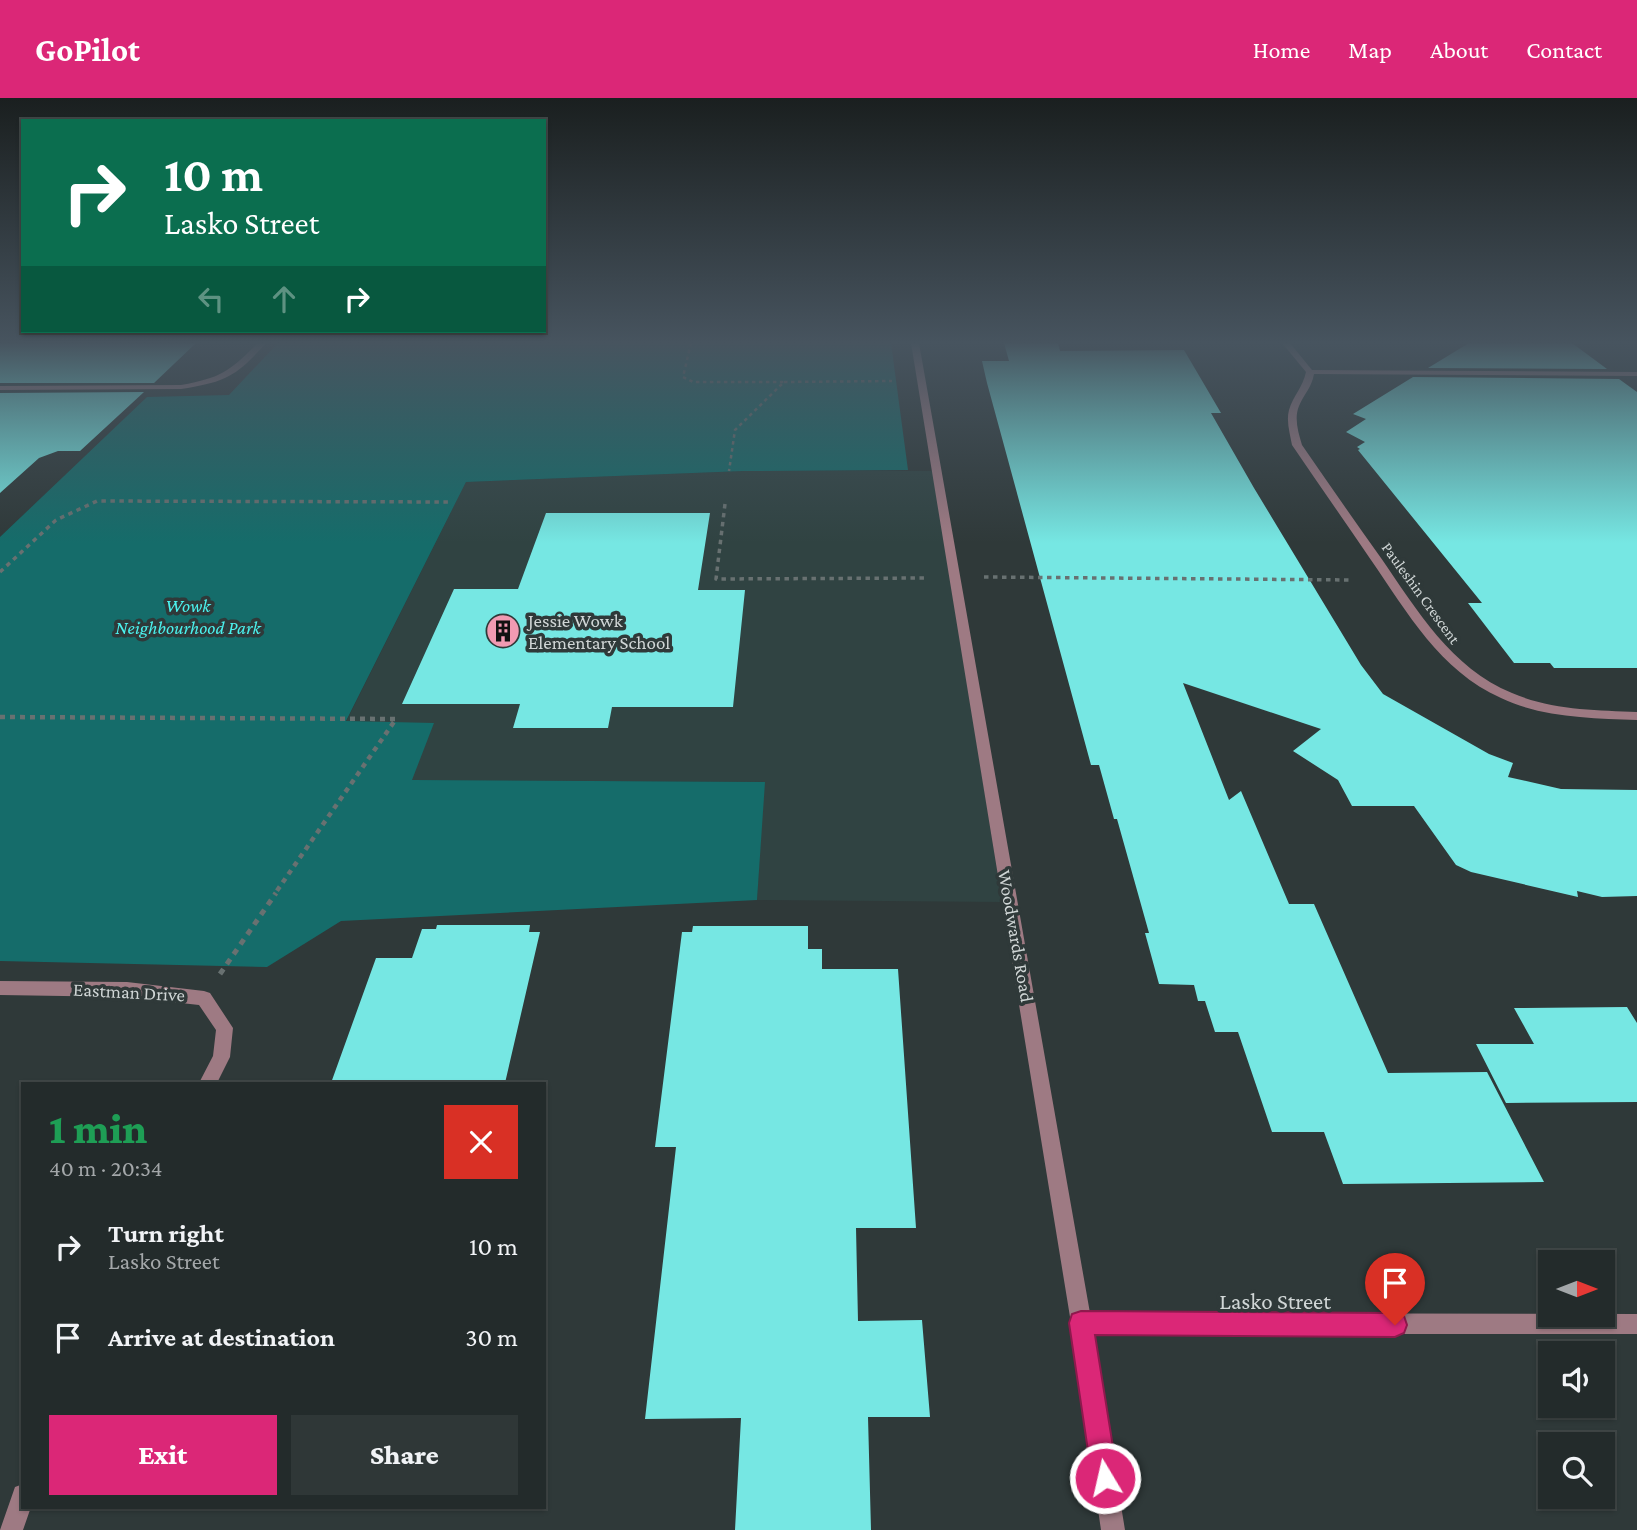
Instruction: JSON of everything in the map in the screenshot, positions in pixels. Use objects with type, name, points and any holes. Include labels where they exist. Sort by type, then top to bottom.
[{"type":"street","name":"Woodwards Road","points":[[926,410],[1081,1323],[1113,1530]]},
{"type":"street","name":"Pauleshin Crescent","points":[[1293,410],[1290,425],[1297,445],[1441,649],[1480,684],[1507,697],[1540,707],[1580,714],[1637,716]]},
{"type":"street","name":"Eastman Drive","points":[[0,988],[160,990],[204,998],[225,1028],[222,1057],[209,1082]]},
{"type":"street","name":"Lasko Street","points":[[1081,1323],[1637,1324]]},
{"type":"street","points":[[11,1530],[21,1501]]},
{"type":"path","points":[[729,471],[735,430],[756,410]]},
{"type":"path","points":[[0,572],[64,513],[97,501],[452,502]]},
{"type":"path","points":[[725,504],[716,579],[925,578]]},
{"type":"path","points":[[976,577],[1390,579]]},
{"type":"path","points":[[0,718],[396,719],[204,998]]},
{"type":"shaded area","points":[[744,471],[934,471],[1002,902],[757,900],[764,782],[411,780],[433,724],[346,722],[466,482]]},
{"type":"green space","name":"Wowk Neighbourhood Park","points":[[134,410],[900,410],[908,470],[744,471],[466,482],[346,721],[434,723],[412,780],[765,782],[757,900],[341,921],[267,967],[0,961],[0,537]]},
{"type":"building","points":[[0,410],[125,410],[80,451],[58,451],[39,458],[0,493]]},
{"type":"building","points":[[994,410],[1219,410],[1221,413],[1211,413],[1254,488],[1361,665],[1383,694],[1489,754],[1513,763],[1508,777],[1561,789],[1637,790],[1637,896],[1602,897],[1577,891],[1578,897],[1471,872],[1456,865],[1414,806],[1352,806],[1338,780],[1293,751],[1321,729],[1183,683],[1229,800],[1241,791],[1289,904],[1314,904],[1388,1073],[1487,1072],[1544,1182],[1343,1184],[1324,1132],[1272,1132],[1238,1032],[1215,1032],[1205,1001],[1198,1001],[1194,985],[1159,984],[1145,933],[1149,933],[1117,819],[1114,819],[1099,765],[1091,765]]},
{"type":"building","points":[[1360,410],[1637,410],[1637,668],[1554,668],[1550,663],[1514,663],[1468,603],[1482,603],[1358,450],[1360,449],[1357,447],[1365,442],[1346,432],[1366,419],[1353,414]]},
{"type":"building","name":"Jessie Wowk Elementary School","points":[[546,513],[710,513],[698,590],[745,590],[733,707],[612,707],[608,728],[513,728],[520,704],[402,704],[454,589],[518,589]]},
{"type":"building","points":[[437,925],[530,925],[529,932],[540,932],[505,1082],[331,1082],[376,958],[412,958],[422,929],[436,929]]},
{"type":"building","points":[[693,926],[808,926],[808,949],[822,949],[822,969],[898,969],[916,1228],[856,1228],[858,1321],[922,1320],[930,1417],[868,1417],[871,1530],[735,1530],[741,1418],[645,1419],[676,1147],[655,1147],[682,932],[692,932]]},
{"type":"building","points":[[1627,1007],[1637,1023],[1637,1102],[1506,1103],[1476,1044],[1534,1044],[1514,1008]]},
{"type":"place","name":"Jessie Wowk Elementary School","points":[[503,631]]},
{"type":"route","points":[[1105,1478],[1081,1323],[1395,1325]]}]
